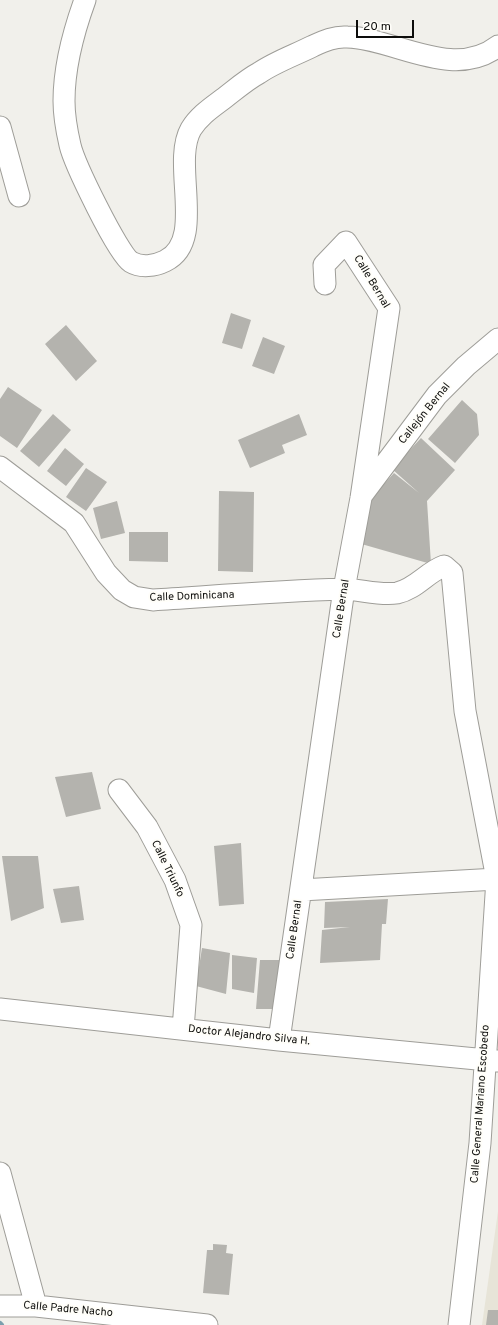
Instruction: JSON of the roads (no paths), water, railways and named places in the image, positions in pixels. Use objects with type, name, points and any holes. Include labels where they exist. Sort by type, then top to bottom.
[{"type":"street","points":[[85,0],[67,56],[64,103],[70,147],[93,199],[125,257],[139,266],[150,265],[166,260],[174,254],[182,241],[187,224],[185,148],[191,130],[201,115],[259,72],[326,40],[345,36],[365,38],[420,55],[452,59],[473,58],[492,51],[498,46]]},
{"type":"street","points":[[0,127],[19,196]]},
{"type":"street","name":"Calle Bernal","points":[[279,1040],[344,589],[360,498],[389,308],[346,242],[324,264],[325,284]]},
{"type":"street","name":"Callejón Bernal","points":[[360,498],[437,395],[466,366],[498,339]]},
{"type":"street","name":"Calle Dominicana","points":[[0,467],[74,523],[106,573],[122,590],[134,597],[153,600],[344,589]]},
{"type":"street","name":"Calle General Mariano Escobedo","points":[[344,589],[386,594],[397,593],[412,588],[444,566],[452,573],[465,712],[497,879],[491,1060],[459,1325]]},
{"type":"street","name":"Calle Triunfo","points":[[119,790],[147,827],[175,880],[191,925],[183,1029]]},
{"type":"street","points":[[301,890],[497,879]]},
{"type":"street","name":"Doctor Alejandro Silva H.","points":[[0,1009],[279,1040],[491,1060]]},
{"type":"street","points":[[0,1174],[36,1306]]},
{"type":"street","name":"Calle Padre Nacho","points":[[0,1306],[36,1306],[207,1325]]}]
